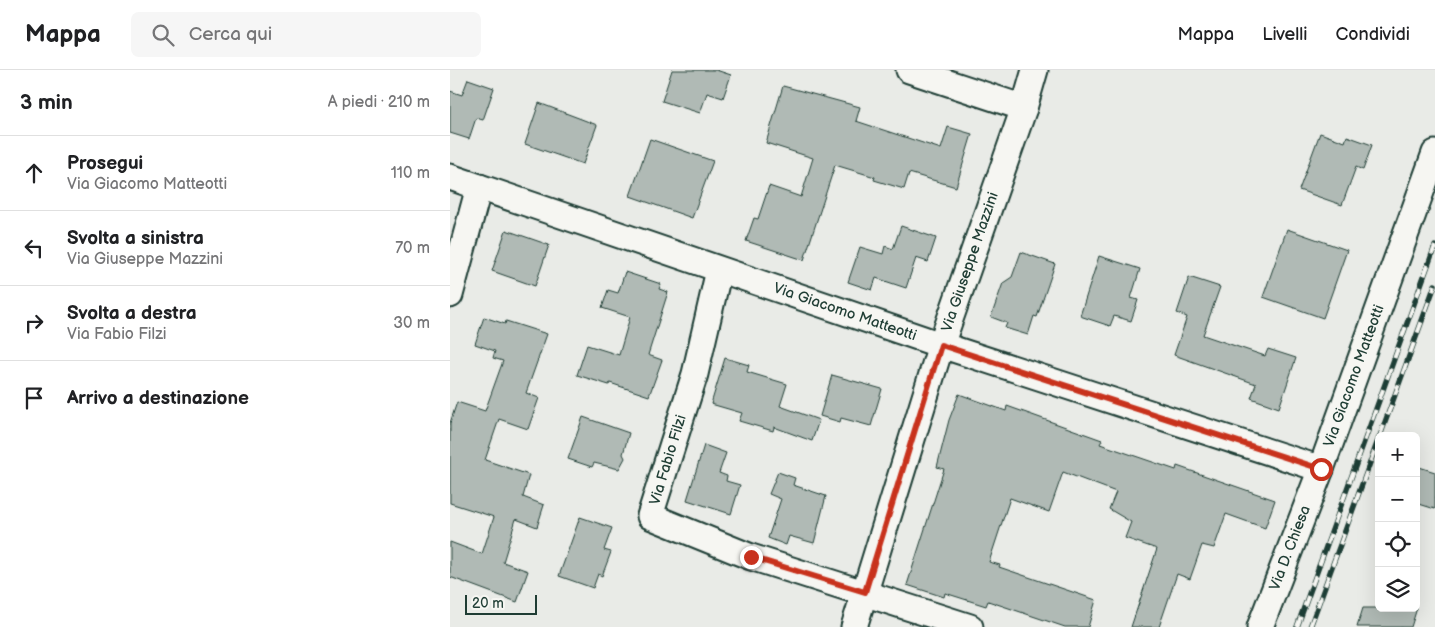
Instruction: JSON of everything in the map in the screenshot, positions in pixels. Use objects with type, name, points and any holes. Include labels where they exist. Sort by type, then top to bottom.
[{"type":"street","points":[[909,70],[1024,108]]},
{"type":"street","name":"Via Giuseppe Mazzini","points":[[854,627],[941,345],[1024,108],[1035,70]]},
{"type":"street","name":"Via Giacomo Matteotti","points":[[450,177],[941,345],[1321,469],[1435,153]]},
{"type":"street","points":[[450,295],[479,187]]},
{"type":"street","name":"Via Fabio Filzi","points":[[719,270],[695,374],[650,516],[751,557],[865,592]]},
{"type":"street","name":"Via D. Chiesa","points":[[1260,627],[1321,469]]},
{"type":"street","points":[[865,592],[970,627]]},
{"type":"building","points":[[672,70],[716,70],[731,75],[723,98],[707,93],[700,113],[662,101]]},
{"type":"building","points":[[468,79],[494,88],[483,120],[476,118],[469,139],[450,133],[450,91],[462,95]]},
{"type":"building","points":[[783,86],[860,107],[856,121],[941,149],[948,127],[972,134],[956,187],[909,173],[904,189],[874,180],[875,177],[835,165],[804,260],[746,241],[754,218],[758,219],[769,186],[801,197],[813,158],[766,143]]},
{"type":"building","points":[[539,103],[597,125],[583,164],[525,144]]},
{"type":"building","points":[[1320,133],[1345,142],[1347,136],[1372,145],[1363,170],[1356,167],[1342,205],[1299,190]]},
{"type":"building","points":[[650,139],[713,161],[692,218],[630,196]]},
{"type":"building","points":[[901,226],[936,238],[928,262],[916,258],[906,288],[876,278],[872,290],[848,282],[860,247],[883,254],[885,246],[893,249]]},
{"type":"building","points":[[1287,229],[1347,250],[1323,318],[1263,297]]},
{"type":"building","points":[[506,230],[549,245],[535,286],[492,271]]},
{"type":"building","points":[[1021,252],[1055,264],[1037,317],[1034,316],[1028,335],[1005,328],[1007,323],[991,317],[1003,283],[1012,277]]},
{"type":"building","points":[[1099,256],[1140,269],[1131,298],[1138,300],[1131,321],[1114,316],[1110,326],[1080,316]]},
{"type":"building","points":[[625,272],[661,284],[659,289],[668,292],[648,355],[662,360],[649,396],[610,383],[609,385],[577,375],[587,345],[619,355],[630,317],[602,308],[608,290],[618,293]]},
{"type":"building","points":[[1189,277],[1220,287],[1203,335],[1265,356],[1268,349],[1296,358],[1279,408],[1251,398],[1256,384],[1174,355],[1187,317],[1177,313]]},
{"type":"building","points":[[484,317],[505,324],[506,321],[547,334],[526,393],[539,398],[528,429],[499,419],[485,460],[529,475],[523,497],[544,505],[537,527],[516,519],[503,562],[528,571],[517,602],[450,577],[450,542],[482,554],[494,517],[450,503],[450,423],[457,402],[485,411],[503,361],[493,358],[495,351],[475,344]]},
{"type":"building","points":[[725,358],[749,365],[747,372],[787,384],[780,406],[819,420],[812,441],[774,427],[773,431],[739,421],[742,413],[711,404]]},
{"type":"building","points":[[832,375],[882,389],[871,426],[841,418],[840,422],[820,416]]},
{"type":"building","points":[[959,394],[1006,411],[1007,406],[1102,440],[1100,444],[1176,470],[1177,466],[1275,500],[1265,528],[1226,514],[1214,548],[1202,545],[1190,579],[1177,574],[1159,627],[1131,627],[1157,549],[1125,538],[1131,522],[1109,509],[1116,492],[1063,472],[1049,512],[1010,498],[989,562],[1096,600],[1088,627],[1065,627],[988,601],[986,606],[945,593],[944,597],[907,585],[944,469],[937,467],[949,420]]},
{"type":"building","points":[[583,417],[629,433],[623,454],[625,458],[619,469],[594,463],[592,467],[568,459]]},
{"type":"building","points":[[704,445],[726,453],[719,473],[727,476],[726,481],[740,485],[731,514],[687,500]]},
{"type":"building","points":[[1420,467],[1435,472],[1435,509],[1420,504]]},
{"type":"building","points":[[778,472],[795,478],[793,485],[826,496],[814,543],[789,536],[786,545],[768,538],[781,499],[769,494]]},
{"type":"building","points":[[580,517],[612,528],[604,550],[611,552],[602,576],[598,574],[593,588],[559,576]]},
{"type":"building","points":[[1363,608],[1375,608],[1375,612],[1416,612],[1411,627],[1357,627]]},
{"type":"railway","points":[[1297,627],[1435,246]]},
{"type":"railway","points":[[1381,432],[1435,285]]},
{"type":"railway","points":[[1310,627],[1375,449]]},
{"type":"route","points":[[751,557],[865,592],[941,345],[1321,469]]}]
